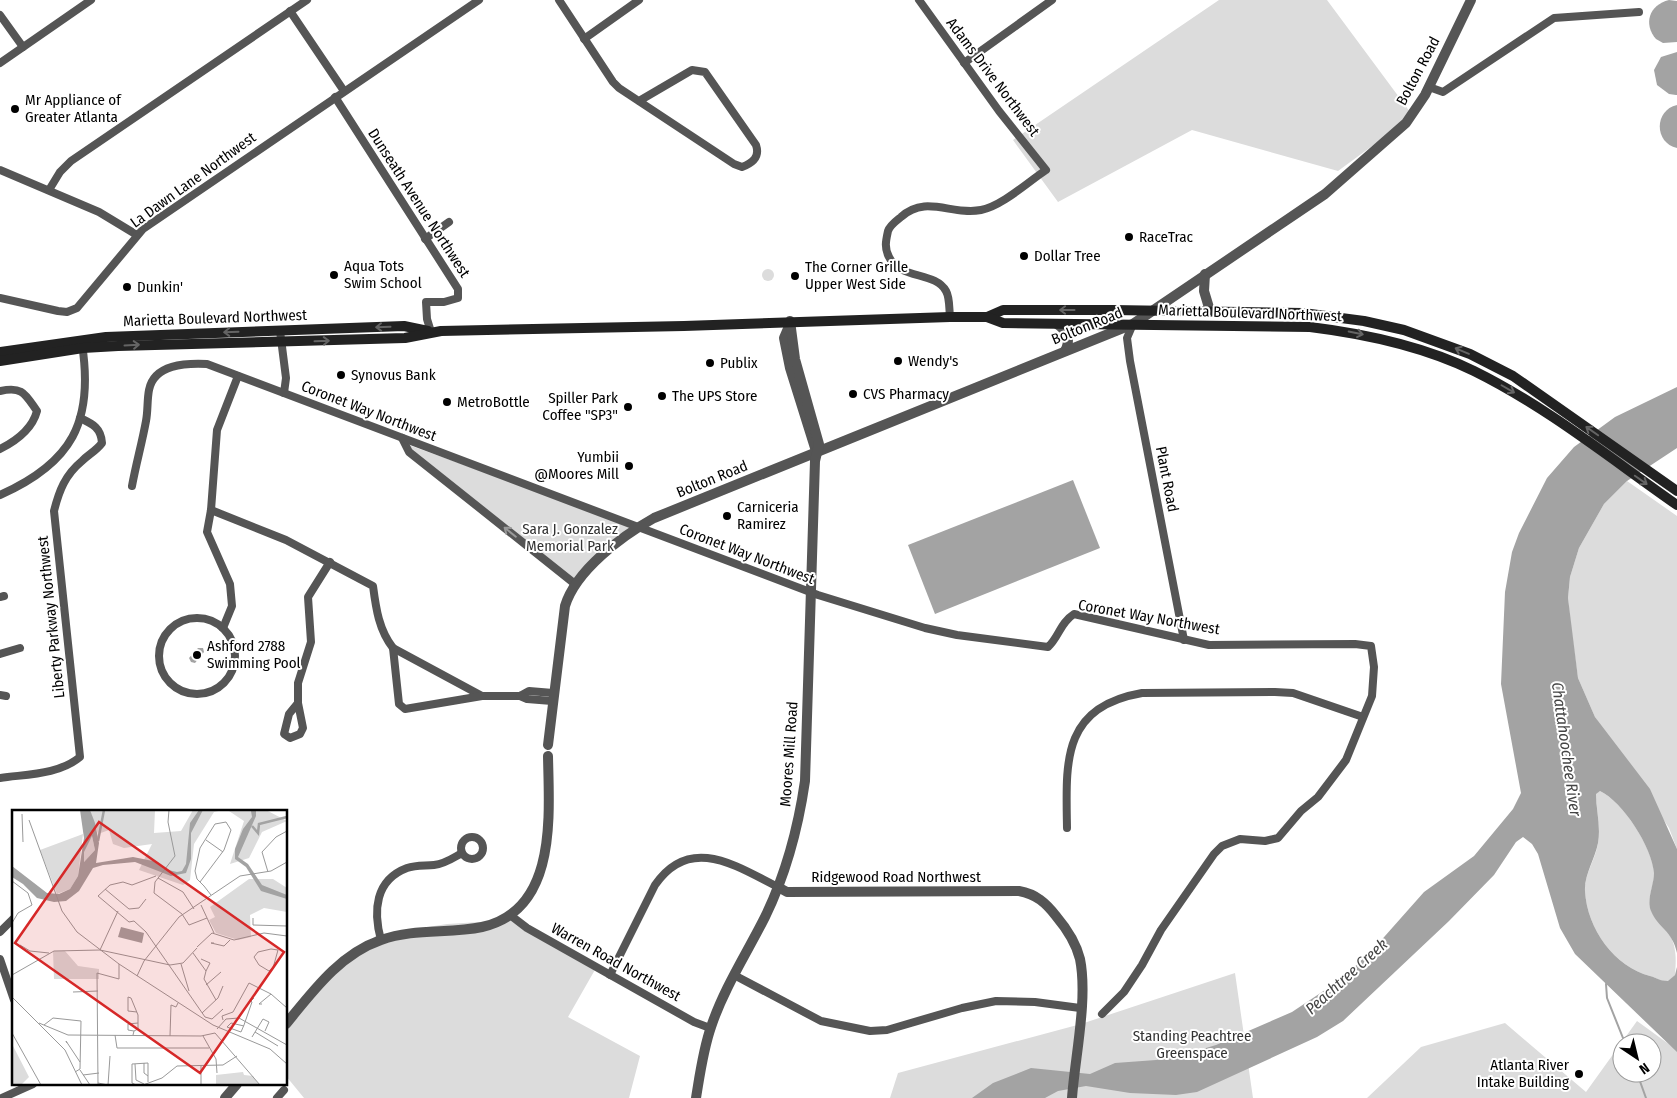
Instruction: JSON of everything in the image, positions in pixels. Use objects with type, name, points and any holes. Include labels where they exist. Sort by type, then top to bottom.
[{"type":"main road","name":"Marietta Boulevard Northwest","points":[[987,317],[1003,310],[1303,313],[1342,317],[1404,330],[1470,354],[1513,376],[1677,491]]},
{"type":"main road","points":[[0,361],[82,344],[281,342],[404,338],[431,332],[987,317]]},
{"type":"main road","name":"Marietta Boulevard Northwest","points":[[987,317],[1003,324],[1310,327],[1347,331],[1417,348],[1474,371],[1554,419],[1677,505]]},
{"type":"main road","name":"Marietta Boulevard Northwest","points":[[0,352],[82,344],[142,335],[404,326],[431,332]]},
{"type":"street","points":[[0,63],[91,0]]},
{"type":"street","points":[[49,190],[60,172],[71,161],[307,0]]},
{"type":"street","points":[[290,11],[344,91],[479,0]]},
{"type":"street","points":[[559,0],[613,82],[639,101],[734,164],[742,167],[756,158],[758,152],[756,145],[706,72],[692,70],[639,101]]},
{"type":"street","points":[[584,39],[639,0]]},
{"type":"street","name":"Adams Drive Northwest","points":[[918,0],[1046,170],[992,207],[980,211],[925,205],[904,214],[890,227],[885,244],[892,264],[902,270],[941,285],[947,292],[950,317]]},
{"type":"street","points":[[964,63],[1052,0]]},
{"type":"street","name":"Bolton Road","points":[[548,745],[552,697],[564,606],[568,594],[575,584],[602,555],[654,518],[1133,324],[1150,310],[1325,194],[1406,123],[1429,87],[1471,0]]},
{"type":"street","points":[[1429,87],[1443,92],[1533,30],[1554,18],[1639,12]]},
{"type":"street","points":[[0,15],[22,47]]},
{"type":"street","name":"La Dawn Lane Northwest","points":[[0,298],[67,312],[82,303],[137,235],[344,91]]},
{"type":"street","name":"Dunseath Avenue Northwest","points":[[335,97],[460,293],[454,300],[426,302],[431,332]]},
{"type":"street","points":[[0,170],[100,212],[137,235]]},
{"type":"street","points":[[425,239],[449,222]]},
{"type":"street","points":[[1205,274],[1204,291],[1210,311]]},
{"type":"street","name":"Moores Mill Road","points":[[696,1098],[710,1028],[778,887],[801,807],[807,734],[816,452],[805,422],[784,338],[790,321]]},
{"type":"street","points":[[1057,324],[1068,335],[1068,345],[1065,351]]},
{"type":"street","name":"Plant Road","points":[[1133,324],[1128,338],[1130,361],[1184,640]]},
{"type":"street","name":"Coronet Way Northwest","points":[[280,331],[286,378],[284,393]]},
{"type":"street","points":[[0,495],[23,485],[48,468],[67,445],[80,418],[86,385],[82,344]]},
{"type":"street","name":"Coronet Way Northwest","points":[[132,486],[146,420],[149,389],[153,379],[163,370],[191,363],[207,364],[811,593],[925,628],[1048,647],[1055,641],[1065,620],[1074,614],[1209,645],[1355,644],[1371,646],[1374,667],[1372,696],[1346,760],[1318,797],[1301,811],[1278,838],[1265,841],[1240,840],[1222,846],[1214,854],[1161,930],[1124,992],[1102,1014]]},
{"type":"street","points":[[223,628],[232,606],[230,584],[207,532],[211,510],[217,430],[238,376]]},
{"type":"street","points":[[0,391],[16,388],[25,394],[36,411],[35,419],[18,440],[0,449]]},
{"type":"street","name":"Liberty Parkway Northwest","points":[[0,778],[55,770],[71,764],[80,757],[54,511],[61,486],[74,468],[96,451],[102,443],[101,435],[97,428],[80,418]]},
{"type":"street","points":[[402,438],[410,452],[575,584]]},
{"type":"street","points":[[211,510],[286,540],[373,586],[383,635],[393,648],[482,696]]},
{"type":"street","points":[[298,704],[298,683],[311,642],[308,597],[330,562]]},
{"type":"street","points":[[196,618],[210,620],[223,628],[232,640],[235,655],[233,670],[224,684],[211,692],[196,695],[181,692],[169,683],[161,671],[158,656],[161,642],[169,630],[181,621],[196,618]]},
{"type":"street","points":[[0,654],[20,648]]},
{"type":"street","points":[[393,648],[399,704],[405,709],[482,696],[520,696],[527,699],[552,697]]},
{"type":"street","points":[[1067,828],[1066,768],[1070,748],[1086,721],[1098,710],[1126,696],[1142,693],[1293,693],[1363,717]]},
{"type":"street","points":[[288,1022],[320,983],[342,963],[366,946],[409,933],[481,927],[510,915],[531,892],[546,856],[549,809],[548,756]]},
{"type":"street","points":[[381,940],[376,921],[376,906],[380,892],[389,880],[407,868],[441,864],[462,853]]},
{"type":"street","name":"Ridgewood Road Northwest","points":[[610,975],[655,885],[665,873],[678,864],[696,858],[717,858],[786,892],[1019,890],[1029,892],[1048,906],[1065,927],[1075,943],[1082,972],[1072,1094]]},
{"type":"street","name":"Warren Road Northwest","points":[[510,915],[527,928],[610,975],[694,1022],[710,1028]]},
{"type":"street","points":[[0,932],[12,920]]},
{"type":"street","points":[[0,959],[12,994]]},
{"type":"street","points":[[734,975],[821,1021],[870,1031],[887,1030],[996,1000],[1036,1002],[1080,1008]]},
{"type":"street","points":[[2,1098],[29,1086]]},
{"type":"street","points":[[225,1098],[235,1086]]},
{"type":"street","points":[[277,1098],[284,1090]]},
{"type":"green space","points":[[1219,0],[1327,0],[1413,116],[1338,171],[1192,130],[1058,202],[1013,140]]},
{"type":"green space","points":[[766,269],[770,269],[774,275],[770,281],[766,281],[762,277],[762,273]]},
{"type":"green space","name":"Sara J. Gonzalez Memorial Park","points":[[403,443],[637,527],[575,584]]},
{"type":"green space","points":[[1627,481],[1677,516],[1677,849],[1669,828],[1595,717],[1578,678],[1571,628],[1568,598],[1570,577],[1579,548],[1604,504]]},
{"type":"green space","points":[[1600,791],[1627,815],[1648,850],[1654,872],[1650,897],[1651,910],[1671,936],[1676,954],[1675,975],[1668,982],[1637,971],[1625,964],[1605,944],[1591,919],[1587,905],[1585,885],[1598,843],[1599,830],[1596,793]]},
{"type":"green space","points":[[510,911],[522,928],[596,968],[568,1017],[640,1056],[629,1098],[304,1098],[288,1078],[288,1019],[330,971],[377,935],[447,924],[496,921]]},
{"type":"green space","name":"Standing Peachtree Greenspace","points":[[1235,973],[1253,1098],[890,1098],[898,1073],[1081,1024]]},
{"type":"green space","points":[[1637,1021],[1654,1033],[1628,1033]]},
{"type":"green space","points":[[1505,1023],[1586,1092],[1612,1056],[1612,1083],[1662,1083],[1662,1039],[1677,1050],[1677,1098],[1367,1098],[1421,1047]]},
{"type":"water","points":[[1669,0],[1677,1],[1677,42],[1663,43],[1656,39],[1652,33],[1649,21],[1657,6]]},
{"type":"water","points":[[1677,52],[1676,95],[1669,94],[1657,85],[1654,70],[1661,57]]},
{"type":"water","points":[[1677,105],[1677,148],[1669,145],[1664,140],[1660,126],[1664,113],[1669,108]]},
{"type":"water","points":[[1677,387],[1677,448],[1627,481],[1604,504],[1579,548],[1570,577],[1568,598],[1578,678],[1595,717],[1650,789],[1677,849],[1677,953],[1672,939],[1651,911],[1650,897],[1654,873],[1648,851],[1627,815],[1600,791],[1596,794],[1599,830],[1598,843],[1588,873],[1585,891],[1591,919],[1597,932],[1605,944],[1625,964],[1637,971],[1665,981],[1668,981],[1675,975],[1677,967],[1677,1052],[1662,1038],[1662,1033],[1657,1033],[1575,954],[1560,928],[1538,854],[1532,844],[1523,837],[1516,842],[1494,875],[1449,921],[1343,1021],[1317,1037],[1197,1092],[1176,1095],[1130,1093],[1086,1086],[1058,1091],[1045,1098],[972,1098],[993,1083],[1031,1068],[1090,1074],[1115,1063],[1156,1060],[1186,1054],[1216,1045],[1292,1012],[1343,978],[1377,945],[1424,892],[1474,856],[1513,809],[1521,793],[1501,684],[1505,592],[1512,552],[1519,533],[1547,478],[1574,447],[1615,417]]},
{"type":"water","points":[[1073,480],[1100,548],[935,614],[908,545]]},
{"type":"water","name":"Ashford 2788 Swimming Pool","points":[[198,648],[203,648],[204,652],[195,663],[191,662],[189,658]]},
{"type":"waterway","points":[[1606,984],[1607,998],[1621,1033]]},
{"type":"waterway","points":[[1641,1083],[1646,1098]]},
{"type":"place","name":"Mr Appliance of Greater Atlanta","points":[[15,109]]},
{"type":"place","name":"RaceTrac","points":[[1129,237]]},
{"type":"place","name":"Dollar Tree","points":[[1024,256]]},
{"type":"place","name":"Aqua Tots Swim School","points":[[334,275]]},
{"type":"place","name":"The Corner Grille Upper West Side","points":[[795,276]]},
{"type":"place","name":"Dunkin'","points":[[127,287]]},
{"type":"place","name":"Wendy's","points":[[898,361]]},
{"type":"place","name":"Publix","points":[[710,363]]},
{"type":"place","name":"Synovus Bank","points":[[341,375]]},
{"type":"place","name":"CVS Pharmacy","points":[[853,394]]},
{"type":"place","name":"The UPS Store","points":[[662,396]]},
{"type":"place","name":"MetroBottle","points":[[447,402]]},
{"type":"place","name":"Spiller Park Coffee \"SP3\"","points":[[628,407]]},
{"type":"place","name":"Yumbii @Moores Mill","points":[[629,466]]},
{"type":"place","name":"Carniceria Ramirez","points":[[727,516]]},
{"type":"place","name":"Ashford 2788 Swimming Pool","points":[[197,655]]},
{"type":"place","name":"Atlanta River Intake Building","points":[[1579,1074]]},
{"type":"water label","name":"Chattahoochee River","points":[[1567,749]]},
{"type":"water label","name":"Peachtree Creek","points":[[1346,976]]}]
